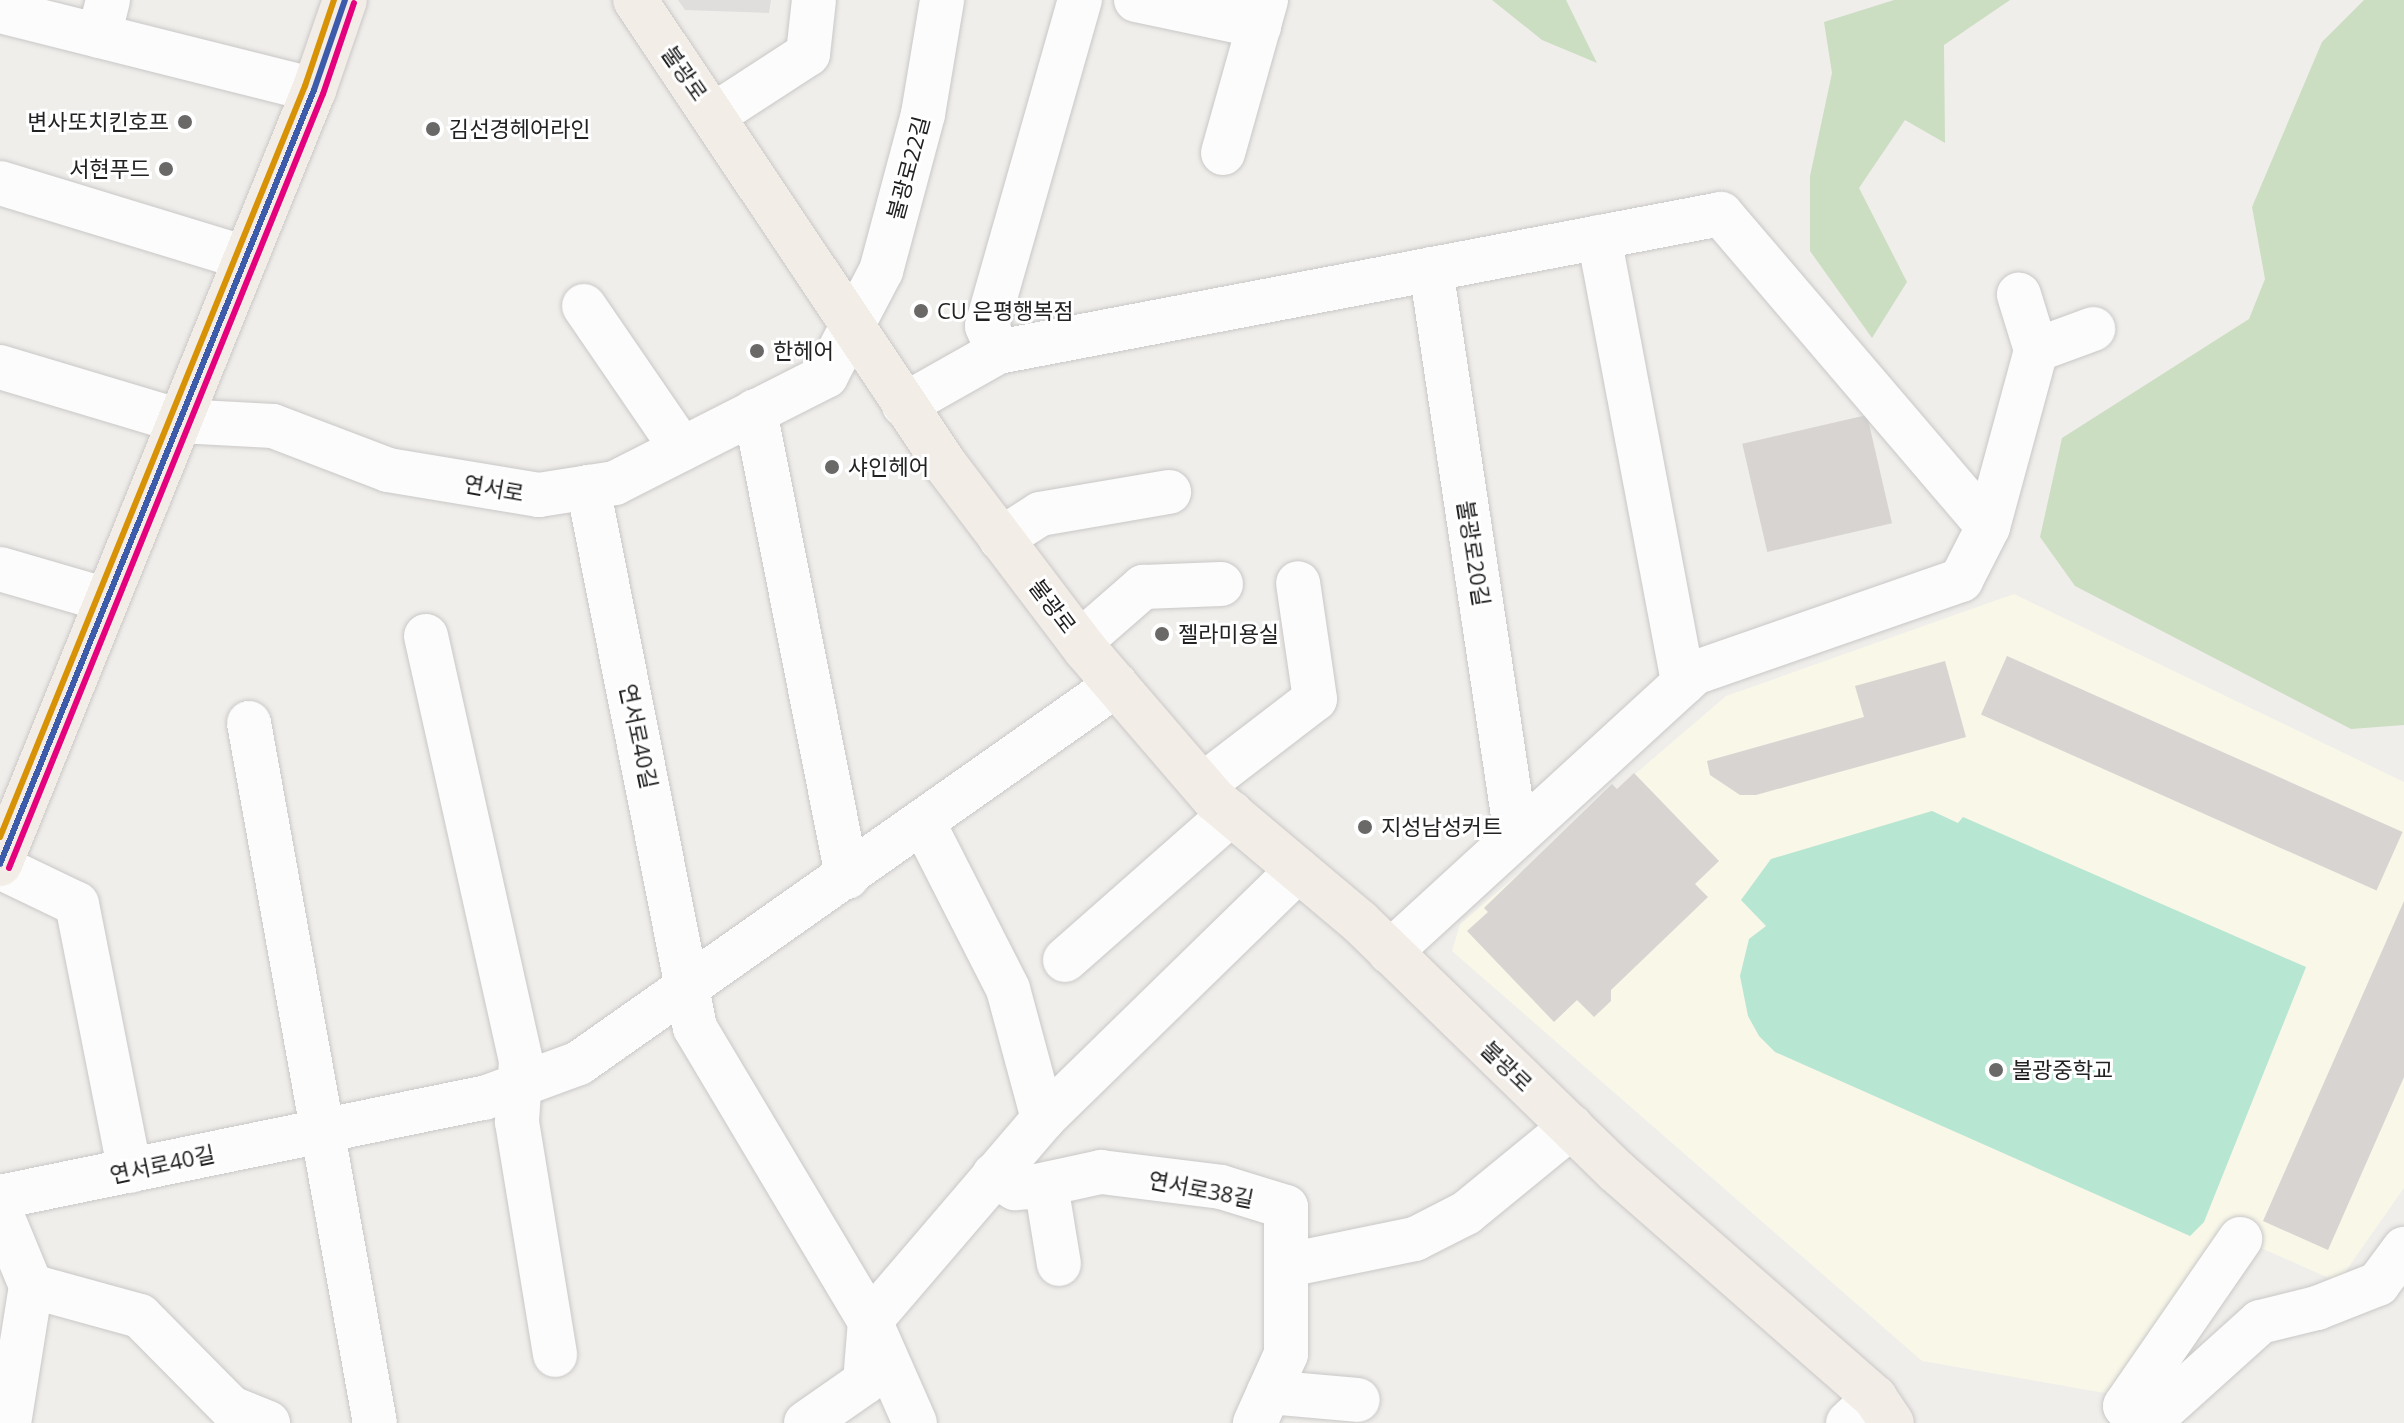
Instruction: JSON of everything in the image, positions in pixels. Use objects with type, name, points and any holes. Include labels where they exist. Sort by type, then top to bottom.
[{"type":"main road","points":[[0,865],[314,90],[345,0]]},
{"type":"main road","name":"불광로","points":[[635,0],[904,405],[1001,539],[1116,685],[1217,799],[1390,952],[1872,1415]]},
{"type":"street","points":[[714,115],[808,54],[814,0]]},
{"type":"street","name":"불광로22길","points":[[755,411],[826,376],[881,271],[923,114],[942,0]]},
{"type":"street","points":[[998,352],[987,326],[1080,0]]},
{"type":"street","points":[[1136,0],[1263,13],[1223,153]]},
{"type":"street","points":[[0,11],[104,18],[314,90]]},
{"type":"street","points":[[0,183],[246,258]]},
{"type":"street","points":[[904,405],[998,352],[1721,214],[1988,527]]},
{"type":"street","points":[[1599,237],[1683,683]]},
{"type":"street","name":"불광로20길","points":[[1431,269],[1516,836]]},
{"type":"street","points":[[1390,952],[1694,673],[1961,580],[1988,527],[2036,350],[2019,295]]},
{"type":"street","points":[[584,306],[682,449]]},
{"type":"street","points":[[2036,350],[2093,329]]},
{"type":"street","name":"연서로","points":[[0,367],[180,421],[273,426],[388,470],[539,495],[615,483],[755,411]]},
{"type":"street","points":[[755,411],[847,877]]},
{"type":"street","name":"연서로40길","points":[[588,487],[690,986],[695,1028],[870,1321],[915,1423]]},
{"type":"street","points":[[1001,539],[1040,514],[1169,492]]},
{"type":"street","points":[[0,569],[107,600]]},
{"type":"street","points":[[1065,960],[1315,699],[1298,583]]},
{"type":"street","points":[[1080,642],[1143,587],[1221,584]]},
{"type":"street","points":[[426,636],[521,1061],[517,1122],[555,1355]]},
{"type":"street","name":"연서로40길","points":[[0,1197],[484,1098],[579,1063],[1116,685]]},
{"type":"street","points":[[249,723],[375,1423]]},
{"type":"street","points":[[923,822],[1008,989],[1043,1119]]},
{"type":"street","points":[[0,865],[77,904],[130,1171]]},
{"type":"street","points":[[806,1423],[865,1382],[870,1321],[1043,1119],[1298,870]]},
{"type":"street","points":[[1288,1265],[1415,1239],[1466,1213],[1571,1127]]},
{"type":"street","name":"연서로38길","points":[[994,1175],[1015,1188],[1046,1185],[1101,1172],[1221,1187],[1286,1207],[1286,1354],[1262,1408]]},
{"type":"street","points":[[1046,1185],[1059,1264]]},
{"type":"street","points":[[0,1211],[31,1286],[9,1423]]},
{"type":"street","points":[[2139,1423],[2125,1406],[2240,1239]]},
{"type":"street","points":[[2148,1423],[2260,1322],[2317,1308],[2378,1284],[2404,1249]]},
{"type":"street","points":[[31,1286],[140,1316],[231,1408],[268,1423]]},
{"type":"street","points":[[1262,1408],[1358,1400]]},
{"type":"shaded area","points":[[678,0],[771,0],[769,13],[685,10]]},
{"type":"shaded area","name":"불광중학교","points":[[2014,594],[2404,782],[2404,1188],[2338,1282],[2227,1233],[2139,1399],[1922,1361],[1452,951],[1460,924],[1726,696]]},
{"type":"green space","points":[[1492,0],[1566,0],[1597,63],[1542,40]]},
{"type":"green space","points":[[1894,0],[2010,0],[1944,45],[1945,143],[1905,120],[1859,188],[1907,282],[1872,338],[1810,251],[1810,176],[1832,73],[1824,22]]},
{"type":"green space","points":[[2364,0],[2404,0],[2404,725],[2351,729],[2075,586],[2040,537],[2062,438],[2249,319],[2265,279],[2252,207],[2322,42]]},
{"type":"green space","points":[[1932,811],[1958,823],[1963,817],[2306,967],[2204,1222],[2190,1236],[1775,1052],[1759,1036],[1748,1016],[1740,976],[1749,939],[1766,926],[1741,900],[1771,859]]},
{"type":"building","points":[[1867,415],[1892,523],[1767,552],[1742,444]]},
{"type":"building","points":[[2007,656],[2403,832],[2377,891],[1981,714]]},
{"type":"building","points":[[1945,661],[1966,737],[1756,795],[1740,795],[1710,775],[1707,761],[1864,717],[1855,686]]},
{"type":"building","points":[[1634,773],[1719,861],[1695,884],[1708,897],[1611,990],[1611,1001],[1594,1017],[1577,1000],[1554,1022],[1467,931],[1488,912],[1484,908],[1612,784],[1617,789]]},
{"type":"building","points":[[2404,901],[2404,1077],[2328,1250],[2263,1221]]},
{"type":"transit line","points":[[0,837],[305,86],[334,0]]},
{"type":"transit line","points":[[0,864],[314,90],[345,0]]},
{"type":"transit line","points":[[9,868],[323,94],[354,3]]},
{"type":"place","name":"변사또치킨호프","points":[[185,122]]},
{"type":"place","name":"김선경헤어라인","points":[[433,129]]},
{"type":"place","name":"서현푸드","points":[[166,169]]},
{"type":"place","name":"CU 은평행복점","points":[[921,311]]},
{"type":"place","name":"한헤어","points":[[757,351]]},
{"type":"place","name":"샤인헤어","points":[[832,467]]},
{"type":"place","name":"젤라미용실","points":[[1162,634]]},
{"type":"place","name":"지성남성커트","points":[[1365,827]]},
{"type":"place","name":"불광중학교","points":[[1996,1070]]}]
